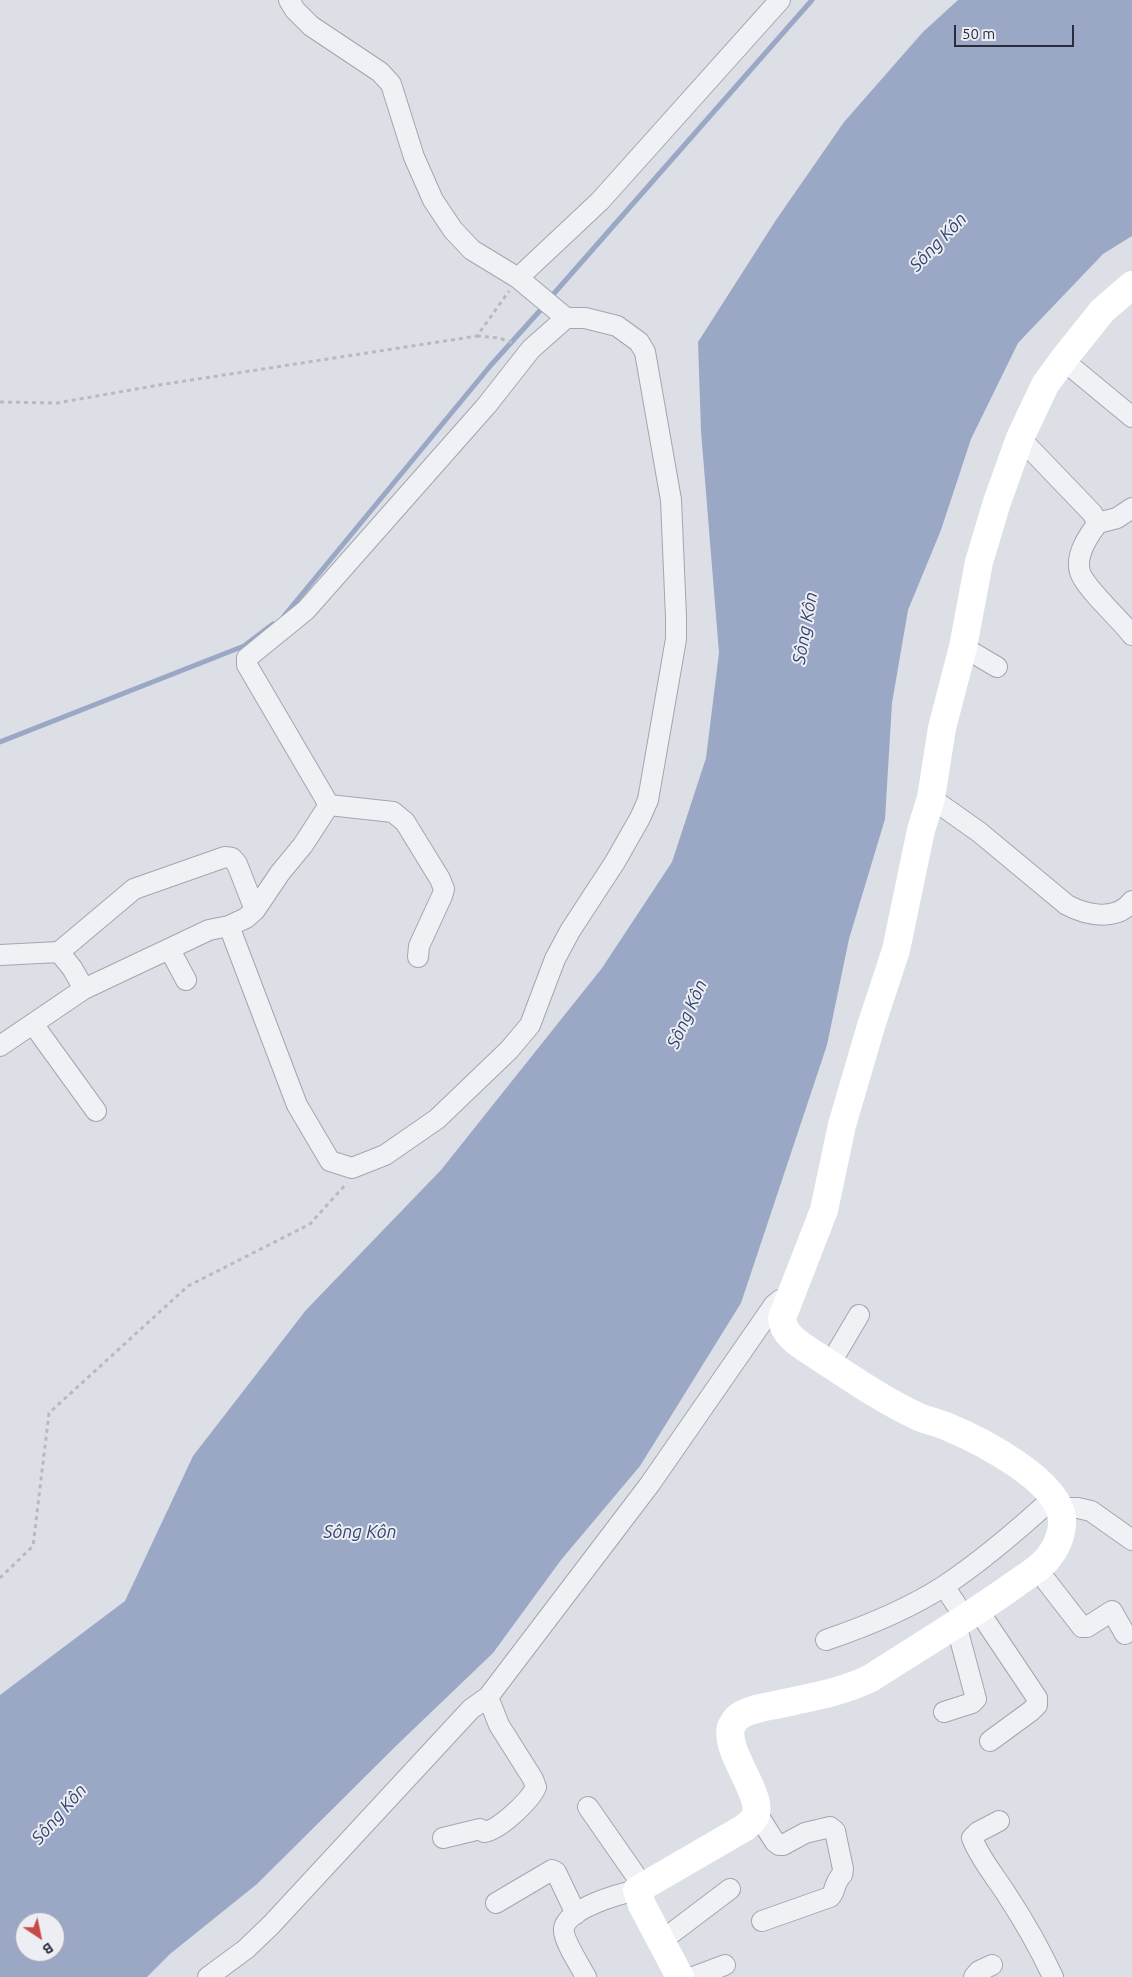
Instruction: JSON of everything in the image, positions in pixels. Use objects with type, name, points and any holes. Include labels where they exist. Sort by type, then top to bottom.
[{"type":"street","points":[[230,926],[297,1105],[330,1161],[352,1168],[385,1155],[437,1119],[509,1050],[530,1024],[555,959],[570,931],[615,862],[648,800],[676,639],[671,500],[645,352],[639,342],[617,326],[561,314],[518,278],[472,250],[453,230],[433,200],[414,157],[391,84],[380,72],[311,26],[295,10],[289,0]]},
{"type":"street","points":[[518,278],[600,201],[780,0]]},
{"type":"street","points":[[762,1921],[830,1897],[833,1894],[837,1880],[842,1876],[843,1869],[835,1831],[830,1827],[805,1834],[778,1845],[774,1842],[756,1812],[753,1792],[745,1779],[730,1740],[731,1726],[737,1717],[763,1708],[857,1685],[966,1617],[1037,1569],[1051,1555],[1059,1541],[1062,1519],[1056,1503],[1037,1481],[1006,1456],[975,1439],[920,1417],[891,1402],[797,1342],[783,1326],[782,1318],[824,1210],[842,1124],[896,950],[920,838],[931,798],[942,728],[963,647],[980,562],[997,502],[1020,438],[1045,385],[1102,311],[1132,285]]},
{"type":"street","points":[[329,805],[247,664],[246,658],[306,610],[487,405],[561,314]]},
{"type":"street","points":[[1063,360],[1132,417]]},
{"type":"street","points":[[1020,438],[1092,513],[1098,523]]},
{"type":"street","points":[[1132,508],[1117,518],[1098,523],[1084,543],[1080,558],[1080,572],[1086,583],[1132,635]]},
{"type":"street","points":[[963,647],[997,667]]},
{"type":"street","points":[[931,798],[1009,855],[1067,905],[1080,912],[1104,915],[1117,913],[1128,907],[1132,901]]},
{"type":"street","points":[[0,1046],[84,989],[209,930],[230,926],[246,918],[255,910],[303,845],[329,805]]},
{"type":"street","points":[[329,805],[393,812],[405,822],[440,879],[444,888],[442,896],[419,946],[418,957]]},
{"type":"street","points":[[0,955],[59,952],[134,889],[225,857],[232,858],[237,864],[255,910]]},
{"type":"street","points":[[170,950],[186,980]]},
{"type":"street","points":[[59,952],[72,968],[84,989]]},
{"type":"street","points":[[34,1024],[96,1111]]},
{"type":"street","points":[[208,1977],[246,1949],[271,1925],[470,1709],[488,1697],[650,1484],[774,1305],[780,1300],[791,1297]]},
{"type":"street","points":[[830,1364],[858,1315]]},
{"type":"street","points":[[826,1640],[866,1626],[906,1608],[944,1586],[1056,1503],[1091,1511],[1132,1540]]},
{"type":"street","points":[[1037,1569],[1082,1627],[1087,1627],[1112,1611],[1125,1634]]},
{"type":"street","points":[[944,1586],[966,1617],[1037,1698],[1037,1705],[1031,1711],[990,1741]]},
{"type":"street","points":[[944,1712],[972,1703],[976,1699],[966,1617]]},
{"type":"street","points":[[443,1838],[473,1829],[480,1829],[484,1832],[495,1828],[532,1795],[536,1787],[533,1779],[498,1726],[488,1697]]},
{"type":"street","points":[[588,1807],[640,1888],[642,1905],[680,1977]]},
{"type":"street","points":[[586,1977],[565,1937],[564,1929],[568,1921],[576,1914],[611,1896],[640,1888],[744,1828],[753,1820],[756,1812]]},
{"type":"street","points":[[1000,1821],[978,1832],[972,1838],[976,1848],[1008,1896],[1044,1957],[1053,1977]]},
{"type":"street","points":[[496,1903],[552,1870],[556,1872],[576,1914]]},
{"type":"street","points":[[660,1942],[730,1889]]},
{"type":"street","points":[[693,1977],[725,1965]]},
{"type":"street","points":[[974,1977],[979,1971],[992,1965]]},
{"type":"path","points":[[477,336],[518,278]]},
{"type":"path","points":[[0,402],[57,403],[159,385],[477,336],[499,338],[520,345]]},
{"type":"path","points":[[0,1578],[33,1546],[49,1413],[188,1286],[310,1224],[365,1163]]},
{"type":"water","name":"Sông Kôn","points":[[958,0],[1132,0],[1132,236],[1103,254],[1018,343],[971,439],[941,530],[908,610],[892,703],[885,819],[849,939],[827,1045],[741,1303],[640,1466],[561,1560],[493,1653],[257,1884],[170,1954],[147,1977],[0,1977],[0,1695],[125,1601],[193,1456],[306,1310],[441,1170],[602,968],[672,862],[706,758],[719,653],[701,431],[698,342],[776,220],[844,122],[923,32]]},
{"type":"waterway","points":[[550,298],[812,0]]},
{"type":"waterway","points":[[284,616],[491,365],[545,305]]},
{"type":"waterway","points":[[0,742],[244,646],[273,624]]}]
